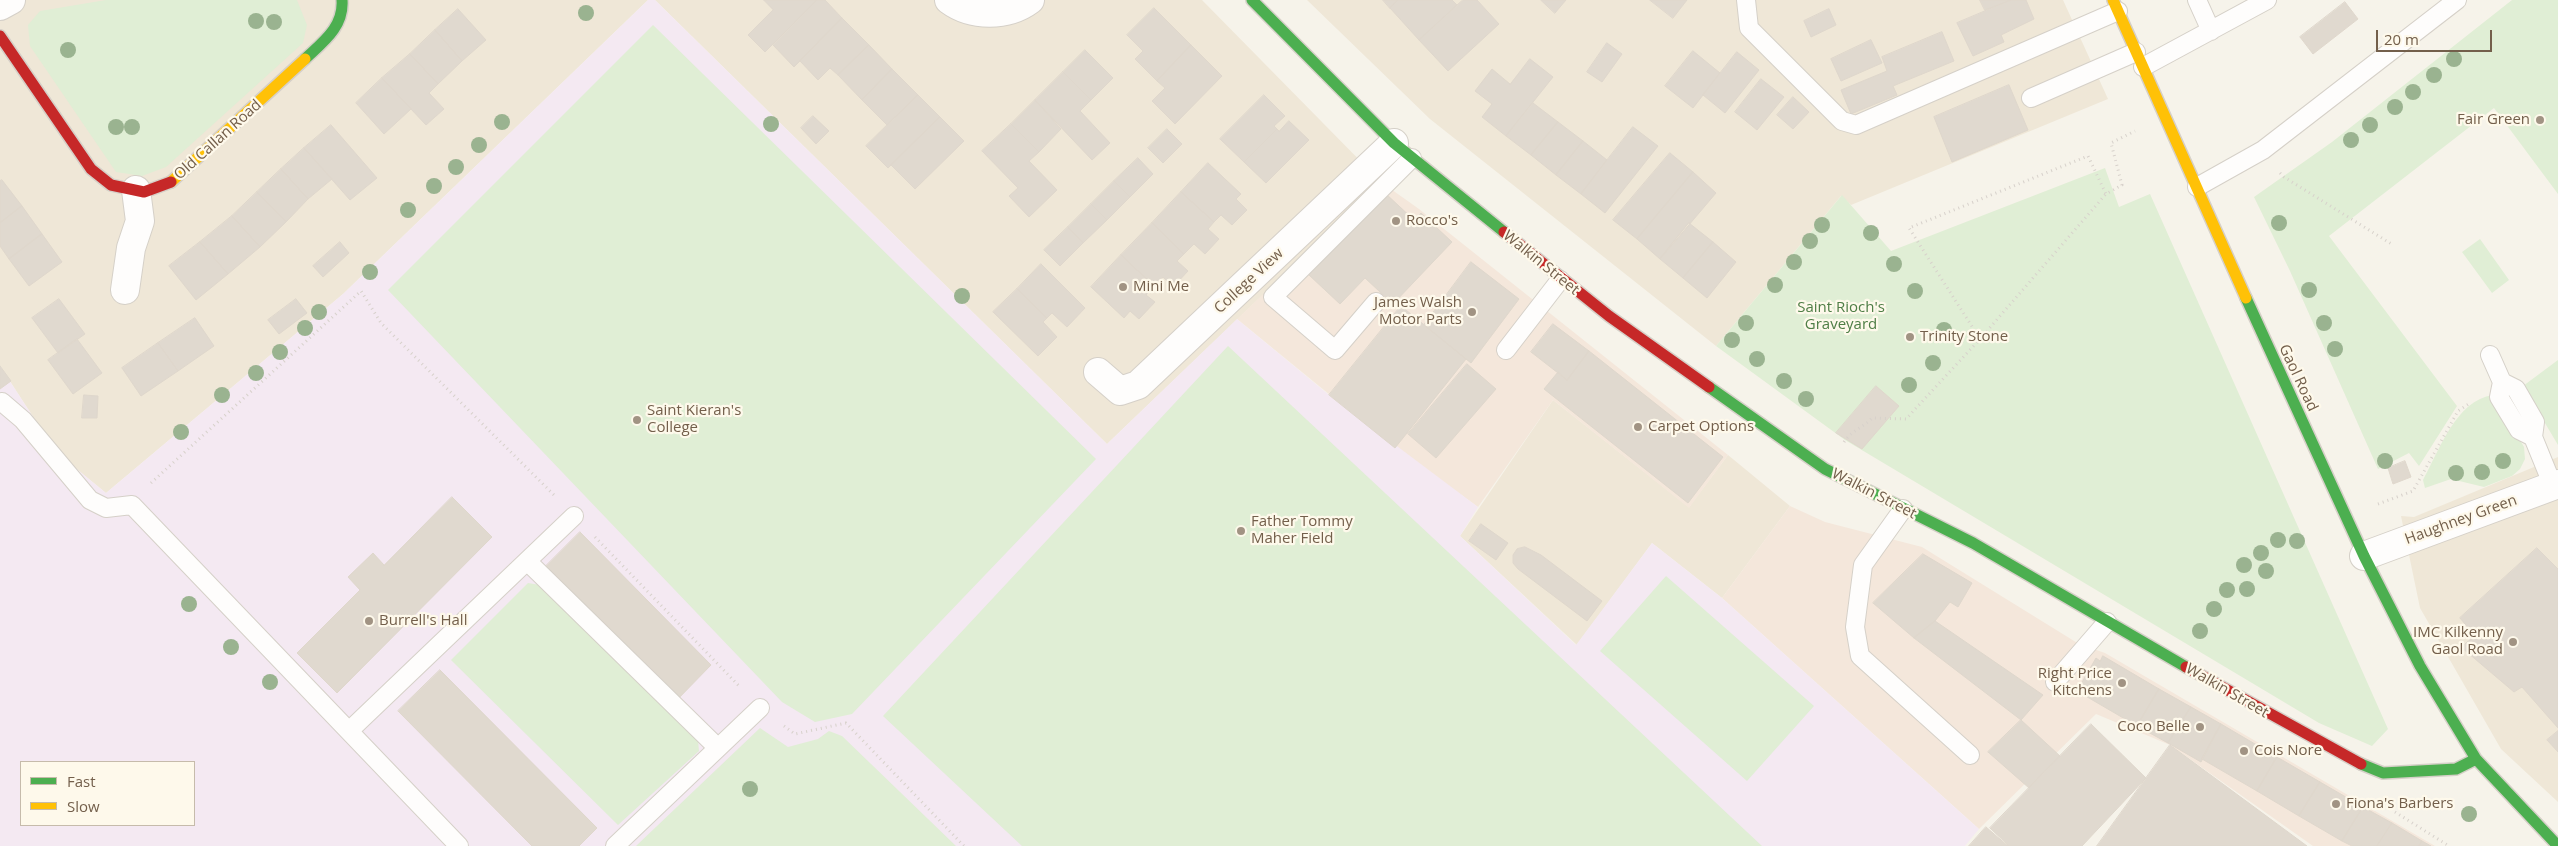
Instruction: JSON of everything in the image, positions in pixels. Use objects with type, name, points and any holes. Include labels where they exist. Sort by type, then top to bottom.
[{"type":"street","points":[[0,6],[11,0]]},
{"type":"street","name":"Old Callan Road","points":[[0,36],[90,169],[111,185],[144,192],[174,181],[332,34],[343,13],[342,0]]},
{"type":"street","points":[[949,0],[968,11],[996,13],[1019,7],[1030,0]]},
{"type":"street","name":"Walkin Street","points":[[1252,0],[1403,151],[1560,280],[1817,464],[1973,542],[2107,622],[2350,760],[2383,773],[2456,769],[2476,759]]},
{"type":"street","name":"Gaol Road","points":[[2115,5],[2364,556],[2420,666],[2476,759]]},
{"type":"street","name":"College View","points":[[1098,372],[1120,391],[1138,386],[1403,151]]},
{"type":"street","points":[[125,290],[131,248],[140,222],[136,190]]},
{"type":"street","name":"Haughney Green","points":[[2364,556],[2556,485]]},
{"type":"street","points":[[2476,759],[2558,846]]},
{"type":"lane","points":[[1746,0],[1749,28],[1842,121],[1856,125],[2115,5]]},
{"type":"lane","points":[[2197,0],[2211,31]]},
{"type":"lane","points":[[2030,98],[2211,31],[2267,0]]},
{"type":"lane","points":[[2197,188],[2263,150],[2456,0]]},
{"type":"lane","points":[[1376,302],[1335,350],[1273,297],[1403,151]]},
{"type":"lane","points":[[1506,350],[1560,280]]},
{"type":"lane","points":[[2490,355],[2502,382],[2499,397],[2519,430],[2533,437],[2556,485]]},
{"type":"lane","points":[[2,402],[24,420],[90,500],[106,508],[132,505],[459,846]]},
{"type":"lane","points":[[1903,508],[1863,565],[1855,627],[1860,656],[1970,755]]},
{"type":"lane","points":[[349,731],[574,516]]},
{"type":"lane","points":[[527,561],[718,748]]},
{"type":"lane","points":[[2055,682],[2107,622]]},
{"type":"lane","points":[[616,846],[760,708]]},
{"type":"path","points":[[1842,444],[1854,429],[1866,425],[1872,418],[1906,419],[1980,339],[2106,194],[2122,185],[2111,143],[2165,117]]},
{"type":"path","points":[[2263,150],[2284,177],[2393,245]]},
{"type":"path","points":[[1980,339],[1909,228],[2088,156],[2106,194]]},
{"type":"path","points":[[132,505],[145,488],[361,291]]},
{"type":"path","points":[[2345,515],[2413,491],[2458,412],[2478,397]]},
{"type":"path","points":[[760,708],[795,734],[846,723],[964,846]]},
{"type":"path","points":[[2395,812],[2449,846]]},
{"type":"shaded area","points":[[0,0],[648,0],[343,294],[106,493],[56,452],[0,366]]},
{"type":"shaded area","name":"Saint Kieran's College","points":[[648,0],[655,0],[1107,444],[1237,319],[1329,395],[1478,507],[1460,536],[1576,645],[1652,543],[1722,598],[1979,829],[1965,846],[0,846],[0,366],[56,452],[106,493],[343,294]]},
{"type":"shaded area","points":[[655,0],[1202,0],[1381,182],[1107,444]]},
{"type":"shaded area","points":[[1307,0],[2063,0],[2108,99],[1851,205],[1841,196],[1716,346],[1430,119]]},
{"type":"shaded area","points":[[1381,182],[1419,209],[1728,455],[1689,508],[1553,400],[1478,507],[1395,448],[1237,319]]},
{"type":"shaded area","points":[[1553,400],[1689,507],[1728,455],[1790,506],[1722,598],[1652,543],[1577,645],[1460,536]]},
{"type":"shaded area","points":[[2558,457],[2558,802],[2501,749],[2420,608],[2401,516],[2414,517]]},
{"type":"shaded area","points":[[1790,506],[1825,522],[1922,547],[2079,644],[2105,653],[2435,846],[2313,846],[2170,745],[2096,714],[1979,829],[1722,598]]},
{"type":"green space","points":[[106,0],[297,0],[307,25],[303,43],[166,167],[142,176],[116,172],[30,46],[28,25],[40,11]]},
{"type":"green space","points":[[2512,0],[2558,0],[2558,194],[2494,108],[2329,236],[2457,406],[2419,466],[2409,453],[2378,469],[2290,271],[2254,197],[2332,142]]},
{"type":"green space","name":"Saint Kieran's College","points":[[653,25],[1096,459],[852,714],[815,722],[782,702],[388,290]]},
{"type":"green space","name":"Saint Rioch's Graveyard","points":[[2105,168],[2119,207],[2150,194],[2388,729],[2372,746],[2319,723],[1845,440],[1716,346],[1842,195],[1891,251]]},
{"type":"green space","points":[[2480,239],[2509,280],[2492,293],[2462,252]]},
{"type":"green space","name":"Father Tommy Maher Field","points":[[1228,346],[1762,846],[1022,846],[883,716]]},
{"type":"green space","points":[[2558,360],[2558,445],[2523,386]]},
{"type":"green space","points":[[2493,395],[2524,447],[2525,459],[2520,469],[2512,476],[2484,487],[2451,479],[2425,488],[2423,480],[2450,428],[2469,406],[2480,399]]},
{"type":"green space","points":[[1666,576],[1814,706],[1747,781],[1600,651]]},
{"type":"green space","points":[[528,583],[540,585],[698,740],[699,751],[618,825],[451,660]]},
{"type":"green space","points":[[760,728],[788,747],[818,739],[829,731],[842,736],[956,846],[636,846]]},
{"type":"building","points":[[764,0],[817,0],[765,52],[748,35],[773,10]]},
{"type":"building","points":[[817,0],[825,0],[842,18],[794,67],[773,45]]},
{"type":"building","points":[[1383,0],[1398,0],[1390,8]]},
{"type":"building","points":[[1398,0],[1452,0],[1457,5],[1419,40],[1390,8]]},
{"type":"building","points":[[1463,0],[1477,0],[1499,24],[1448,71],[1419,40]]},
{"type":"building","points":[[1541,0],[1566,0],[1555,13]]},
{"type":"building","points":[[1650,0],[1687,0],[1673,18]]},
{"type":"building","points":[[1980,0],[2011,0],[1985,10]]},
{"type":"building","points":[[2011,0],[2026,0],[2034,19],[2001,35],[2004,42],[1973,56],[1957,23]]},
{"type":"building","points":[[2345,2],[2358,19],[2313,54],[2300,37]]},
{"type":"building","points":[[1154,8],[1191,45],[1157,81],[1135,59],[1143,51],[1127,35]]},
{"type":"building","points":[[458,9],[486,40],[462,61],[435,30]]},
{"type":"building","points":[[1829,9],[1836,25],[1811,37],[1804,21]]},
{"type":"building","points":[[842,18],[869,45],[838,75],[830,68],[818,80],[800,61]]},
{"type":"building","points":[[435,30],[462,61],[438,84],[410,54]]},
{"type":"building","points":[[1942,32],[1954,61],[1893,86],[1897,95],[1851,114],[1841,90],[1887,71],[1882,57]]},
{"type":"building","points":[[1871,40],[1882,63],[1841,81],[1831,59]]},
{"type":"building","points":[[1607,43],[1622,54],[1602,82],[1587,72]]},
{"type":"building","points":[[869,45],[892,69],[862,100],[838,75]]},
{"type":"building","points":[[1191,45],[1222,76],[1175,124],[1152,101],[1165,88],[1157,81]]},
{"type":"building","points":[[1085,50],[1113,78],[1091,100],[1063,72]]},
{"type":"building","points":[[1693,51],[1720,73],[1693,108],[1665,86]]},
{"type":"building","points":[[1737,52],[1759,70],[1725,113],[1703,95]]},
{"type":"building","points":[[410,54],[438,84],[429,93],[444,109],[426,125],[382,78]]},
{"type":"building","points":[[1530,59],[1553,77],[1506,136],[1482,117],[1492,104],[1475,91],[1492,69],[1510,84]]},
{"type":"building","points":[[892,69],[918,95],[887,125],[862,100]]},
{"type":"building","points":[[1063,72],[1091,100],[1080,111],[1110,143],[1092,160],[1035,100]]},
{"type":"building","points":[[382,78],[411,109],[384,134],[356,103]]},
{"type":"building","points":[[1761,79],[1784,97],[1757,130],[1735,112]]},
{"type":"building","points":[[2009,85],[2028,130],[1952,162],[1934,117]]},
{"type":"building","points":[[918,95],[940,117],[888,168],[866,146]]},
{"type":"building","points":[[1264,95],[1285,116],[1274,126],[1277,129],[1244,162],[1220,139]]},
{"type":"building","points":[[1793,97],[1809,112],[1793,129],[1777,115]]},
{"type":"building","points":[[1035,100],[1061,129],[1039,152],[1011,124]]},
{"type":"building","points":[[1533,103],[1558,122],[1531,155],[1506,136]]},
{"type":"building","points":[[813,116],[829,131],[816,144],[801,128]]},
{"type":"building","points":[[940,117],[964,141],[915,189],[891,165]]},
{"type":"building","points":[[1289,121],[1309,140],[1266,183],[1244,162],[1277,129],[1279,131]]},
{"type":"building","points":[[1558,122],[1583,141],[1556,175],[1531,155]]},
{"type":"building","points":[[1011,124],[1039,152],[1029,161],[1057,190],[1029,217],[1009,196],[1018,188],[982,151]]},
{"type":"building","points":[[331,125],[377,178],[350,200],[304,148]]},
{"type":"building","points":[[1633,127],[1658,146],[1605,213],[1581,194]]},
{"type":"building","points":[[1167,129],[1182,144],[1163,163],[1148,148]]},
{"type":"building","points":[[1583,141],[1607,160],[1581,194],[1556,175]]},
{"type":"building","points":[[304,148],[332,179],[308,199],[281,169]]},
{"type":"building","points":[[1670,153],[1693,172],[1637,239],[1613,220]]},
{"type":"building","points":[[1138,158],[1153,174],[1130,197],[1114,181]]},
{"type":"building","points":[[1208,163],[1241,194],[1236,199],[1247,210],[1232,225],[1221,215],[1214,222],[1181,192]]},
{"type":"building","points":[[281,169],[308,199],[286,222],[257,192]]},
{"type":"building","points":[[1693,172],[1716,193],[1660,259],[1637,239]]},
{"type":"building","points":[[2,180],[22,206],[0,223],[0,181]]},
{"type":"building","points":[[1114,181],[1130,197],[1107,220],[1091,204]]},
{"type":"building","points":[[257,192],[286,222],[260,247],[232,216]]},
{"type":"building","points":[[1181,192],[1214,222],[1208,229],[1219,239],[1205,254],[1194,244],[1184,254],[1152,223]]},
{"type":"building","points":[[1385,193],[1414,220],[1421,213],[1452,242],[1393,304],[1365,278],[1340,304],[1309,275]]},
{"type":"building","points":[[1091,204],[1107,220],[1083,243],[1068,227]]},
{"type":"building","points":[[22,206],[42,234],[9,259],[0,246],[0,223]]},
{"type":"building","points":[[232,216],[260,247],[228,274],[200,242]]},
{"type":"building","points":[[1152,223],[1184,254],[1177,261],[1188,271],[1173,287],[1163,277],[1154,286],[1121,255]]},
{"type":"building","points":[[1689,223],[1713,242],[1683,278],[1660,259]]},
{"type":"building","points":[[1068,227],[1083,243],[1060,266],[1044,250]]},
{"type":"building","points":[[42,234],[62,262],[29,286],[9,259]]},
{"type":"building","points":[[200,242],[228,274],[196,300],[169,266]]},
{"type":"building","points":[[340,242],[349,253],[323,277],[313,266]]},
{"type":"building","points":[[1713,242],[1736,262],[1707,298],[1683,278]]},
{"type":"building","name":"Mini Me","points":[[1121,255],[1154,286],[1146,295],[1155,302],[1139,319],[1130,311],[1124,318],[1091,287]]},
{"type":"building","name":"James Walsh Motor Parts","points":[[1471,262],[1519,299],[1471,363],[1424,325]]},
{"type":"building","points":[[1041,264],[1085,308],[1067,327],[1052,313],[1047,318],[1017,289]]},
{"type":"building","points":[[1017,289],[1047,318],[1043,322],[1057,337],[1038,356],[993,312]]},
{"type":"building","points":[[59,299],[85,334],[58,353],[32,318]]},
{"type":"building","points":[[296,299],[307,313],[279,334],[268,320]]},
{"type":"building","points":[[1401,306],[1466,359],[1395,448],[1329,395]]},
{"type":"building","points":[[195,318],[214,346],[178,371],[158,343]]},
{"type":"building","points":[[1553,324],[1589,351],[1567,380],[1531,352]]},
{"type":"building","points":[[77,339],[102,373],[73,394],[48,360]]},
{"type":"building","points":[[158,343],[178,371],[141,396],[122,368]]},
{"type":"building","name":"Carpet Options","points":[[1589,351],[1723,457],[1688,503],[1544,389],[1558,372],[1567,380]]},
{"type":"building","points":[[1467,364],[1496,389],[1436,458],[1408,434]]},
{"type":"building","points":[[0,366],[11,381],[0,389]]},
{"type":"building","points":[[1876,386],[1899,406],[1862,449],[1836,433]]},
{"type":"building","points":[[84,395],[98,396],[97,418],[82,418]]},
{"type":"building","points":[[2405,461],[2411,477],[2393,484],[2388,468]]},
{"type":"building","name":"Burrell's Hall","points":[[452,497],[492,537],[337,693],[297,653],[360,590],[348,577],[373,553],[384,565]]},
{"type":"building","points":[[1481,524],[1508,543],[1496,560],[1469,541]]},
{"type":"building","points":[[580,532],[711,665],[674,703],[542,570]]},
{"type":"building","points":[[1525,547],[1541,555],[1602,601],[1587,621],[1518,569],[1513,563],[1513,555],[1517,549]]},
{"type":"building","name":"IMC Kilkenny Gaol Road","points":[[2537,548],[2558,569],[2558,728],[2522,687],[2514,692],[2461,647],[2475,636],[2460,618]]},
{"type":"building","points":[[1923,554],[1972,583],[1958,607],[1950,602],[1935,621],[1914,638],[1873,603]]},
{"type":"building","points":[[1935,621],[2043,695],[2021,720],[1914,638]]},
{"type":"building","points":[[2103,656],[2159,689],[2137,726],[2077,691],[2096,658],[2100,661]]},
{"type":"building","points":[[440,670],[597,828],[579,846],[532,846],[398,711]]},
{"type":"building","points":[[2159,689],[2191,707],[2168,743],[2137,726]]},
{"type":"building","points":[[2191,707],[2221,724],[2201,762],[2168,743]]},
{"type":"building","points":[[2021,720],[2060,756],[2029,788],[1988,752]]},
{"type":"building","points":[[2091,724],[2146,778],[2082,846],[2009,846],[1990,828]]},
{"type":"building","points":[[2221,724],[2277,757],[2257,791],[2202,759]]},
{"type":"building","points":[[2558,731],[2558,752],[2547,740]]},
{"type":"building","points":[[2170,745],[2307,846],[2097,846]]},
{"type":"building","points":[[2277,757],[2320,782],[2299,816],[2257,791]]},
{"type":"building","points":[[2320,782],[2363,807],[2342,841],[2299,816]]},
{"type":"building","points":[[2363,807],[2392,823],[2377,846],[2352,846],[2342,841]]},
{"type":"building","points":[[2392,823],[2422,841],[2419,846],[2377,846]]},
{"type":"building","points":[[1986,827],[2008,846],[1969,846]]},
{"type":"building","points":[[2422,841],[2431,846],[2419,846]]},
{"type":"traffic: fast","points":[[305,59],[325,40],[336,26],[342,10],[342,0]]},
{"type":"traffic: fast","points":[[1252,0],[1394,143],[1504,232]]},
{"type":"traffic: fast","points":[[2246,298],[2364,556],[2420,666],[2476,759],[2558,846]]},
{"type":"traffic: fast","points":[[1709,387],[1825,469],[1973,543],[2186,667]]},
{"type":"traffic: fast","points":[[2361,764],[2383,773],[2456,769],[2476,759]]},
{"type":"traffic: slow","points":[[2113,0],[2246,298]]},
{"type":"traffic: slow","points":[[171,182],[305,59]]},
{"type":"traffic: jam","points":[[0,36],[91,169],[111,185],[144,192],[171,182]]},
{"type":"traffic: jam","points":[[1504,232],[1609,316],[1709,387]]},
{"type":"traffic: jam","points":[[2186,667],[2361,764]]},
{"type":"place","name":"Fair Green","points":[[2540,120]]},
{"type":"place","name":"Rocco's","points":[[1396,221]]},
{"type":"place","name":"Mini Me","points":[[1123,287]]},
{"type":"place","name":"James Walsh Motor Parts","points":[[1472,312]]},
{"type":"place","name":"Trinity Stone","points":[[1910,337]]},
{"type":"place","name":"Saint Kieran's College","points":[[637,420]]},
{"type":"place","name":"Carpet Options","points":[[1638,427]]},
{"type":"place","name":"Father Tommy Maher Field","points":[[1241,531]]},
{"type":"place","name":"Burrell's Hall","points":[[369,621]]},
{"type":"place","name":"IMC Kilkenny Gaol Road","points":[[2513,642]]},
{"type":"place","name":"Right Price Kitchens","points":[[2122,683]]},
{"type":"place","name":"Coco Belle","points":[[2200,727]]},
{"type":"place","name":"Cois Nore","points":[[2244,751]]},
{"type":"place","name":"Fiona's Barbers","points":[[2336,804]]}]
